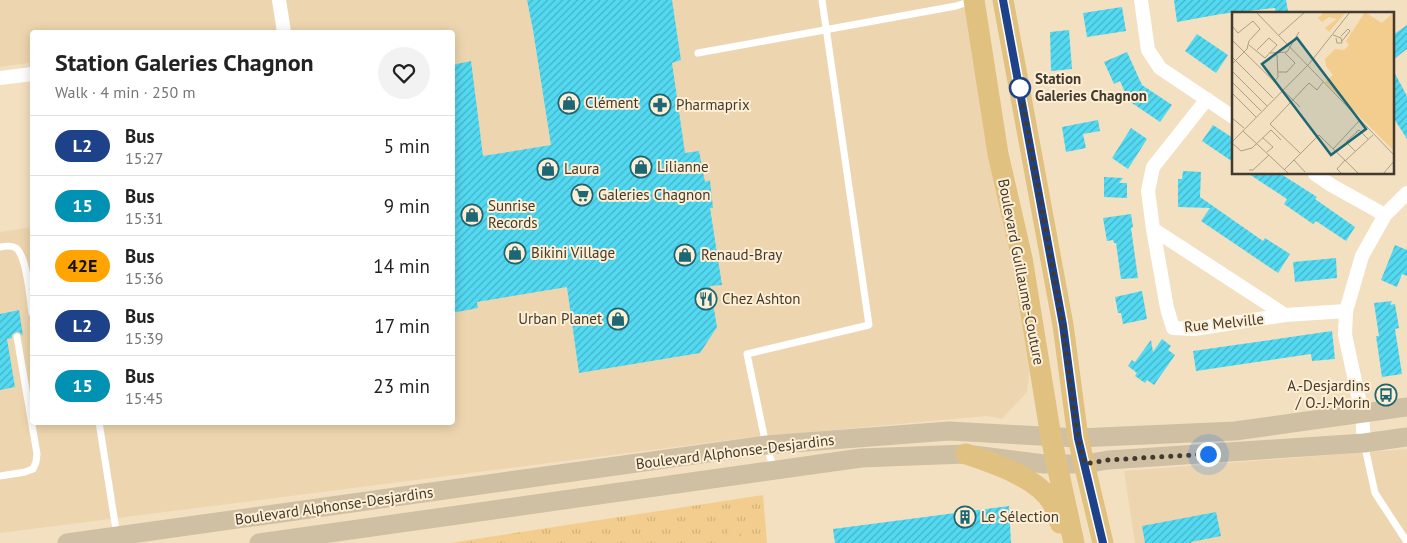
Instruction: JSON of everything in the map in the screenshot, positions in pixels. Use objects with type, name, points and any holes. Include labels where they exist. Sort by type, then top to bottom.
[{"type":"main road","name":"Boulevard Guillaume-Couture","points":[[974,0],[998,154],[1022,258],[1051,437],[1074,543]]},
{"type":"main road","name":"Boulevard Guillaume-Couture","points":[[1003,0],[1063,325],[1078,438],[1103,543]]},
{"type":"main road","name":"Boulevard Alphonse-Desjardins","points":[[66,543],[117,540],[766,445],[949,431],[1078,438],[1235,431],[1407,407]]},
{"type":"main road","name":"Boulevard Alphonse-Desjardins","points":[[259,543],[862,458],[966,454],[1056,464],[1085,464],[1108,460],[1364,443],[1407,437]]},
{"type":"main road","points":[[966,454],[1016,474],[1045,493],[1053,504],[1068,543]]},
{"type":"street","points":[[279,0],[284,30]]},
{"type":"street","points":[[1141,0],[1148,50],[1160,68],[1232,116]]},
{"type":"street","points":[[0,78],[30,74]]},
{"type":"street","name":"Rue Melville","points":[[1207,99],[1153,168],[1148,191],[1167,308],[1173,328],[1194,329],[1285,316],[1346,311]]},
{"type":"street","points":[[1316,175],[1385,215]]},
{"type":"street","points":[[1364,443],[1362,413],[1345,334],[1346,311],[1362,256],[1385,215],[1407,193]]},
{"type":"street","name":"Rue Melville","points":[[1153,229],[1285,316]]},
{"type":"lane","points":[[774,470],[766,445],[747,354],[869,325],[822,0]]},
{"type":"lane","points":[[698,52],[956,6],[979,0]]},
{"type":"lane","points":[[0,247],[7,245],[16,248],[23,257],[30,301]]},
{"type":"lane","points":[[17,337],[30,411]]},
{"type":"lane","points":[[0,476],[33,469],[37,454],[32,425]]},
{"type":"lane","points":[[34,434],[37,425]]},
{"type":"lane","points":[[99,425],[117,540]]},
{"type":"lane","points":[[1364,443],[1375,493],[1407,542]]},
{"type":"shaded area","points":[[0,0],[969,0],[1031,357],[1027,392],[1002,419],[987,416],[746,438],[0,533],[0,232],[30,227],[30,425],[455,425],[455,30],[30,30],[30,71],[29,63],[0,67]]},
{"type":"shaded area","points":[[1407,449],[1407,543],[1135,543],[1124,471]]},
{"type":"green space","points":[[763,495],[767,543],[450,543]]},
{"type":"green space","points":[[732,525],[746,539],[746,543],[723,543]]},
{"type":"building","name":"Galeries Chagnon","points":[[527,0],[672,0],[681,60],[672,63],[685,153],[699,151],[705,182],[710,180],[713,208],[710,208],[722,285],[710,286],[717,327],[700,353],[579,373],[567,287],[477,302],[478,308],[455,312],[455,64],[471,61],[483,156],[551,145]]},
{"type":"building","points":[[1174,0],[1286,0],[1288,11],[1276,12],[1275,8],[1232,12],[1177,22]]},
{"type":"building","points":[[1122,7],[1126,31],[1087,37],[1083,13]]},
{"type":"building","points":[[1407,25],[1407,49],[1394,59],[1394,34]]},
{"type":"building","points":[[1069,30],[1072,69],[1051,71],[1050,32]]},
{"type":"building","points":[[1197,34],[1228,55],[1216,73],[1185,51]]},
{"type":"building","points":[[1127,52],[1142,85],[1172,105],[1160,122],[1129,101],[1120,81],[1114,84],[1104,62]]},
{"type":"building","points":[[1394,72],[1407,96],[1407,139],[1394,119]]},
{"type":"building","points":[[1098,120],[1100,131],[1083,134],[1086,148],[1066,152],[1062,127]]},
{"type":"building","points":[[1213,125],[1232,137],[1232,161],[1202,141]]},
{"type":"building","points":[[1131,128],[1147,139],[1128,169],[1112,158]]},
{"type":"building","points":[[1183,171],[1201,172],[1200,197],[1263,241],[1265,238],[1290,254],[1278,273],[1201,221],[1210,208],[1178,207],[1178,179],[1182,179]]},
{"type":"building","points":[[1251,175],[1283,175],[1317,197],[1315,199],[1355,227],[1346,241],[1316,221],[1313,224],[1284,204],[1287,199]]},
{"type":"building","points":[[1104,177],[1123,178],[1119,183],[1127,183],[1127,198],[1104,197]]},
{"type":"building","points":[[1131,214],[1133,227],[1131,228],[1138,278],[1121,279],[1116,243],[1113,240],[1107,241],[1103,218]]},
{"type":"building","points":[[1395,245],[1407,250],[1407,276],[1402,274],[1397,287],[1381,280]]},
{"type":"building","points":[[1336,258],[1337,278],[1295,282],[1293,262]]},
{"type":"building","points":[[1142,291],[1147,319],[1123,324],[1121,313],[1118,313],[1115,297]]},
{"type":"building","points":[[1392,301],[1390,305],[1395,304],[1399,328],[1395,329],[1402,374],[1382,377],[1376,336],[1379,336],[1374,303]]},
{"type":"building","points":[[19,310],[23,336],[16,332],[12,335],[12,338],[7,339],[15,387],[0,390],[0,314]]},
{"type":"building","points":[[1332,331],[1335,359],[1312,361],[1311,354],[1196,371],[1193,351]]},
{"type":"building","points":[[1162,339],[1171,346],[1168,350],[1175,355],[1154,385],[1147,380],[1145,383],[1135,376],[1137,373],[1128,366],[1132,360],[1135,362],[1151,340],[1153,352]]},
{"type":"building","name":"Le Sélection","points":[[1009,506],[1011,543],[835,543],[833,529]]},
{"type":"building","points":[[1216,512],[1221,536],[1191,543],[1145,543],[1142,526]]},
{"type":"bus line","name":"L2","points":[[1003,0],[1063,325],[1078,438],[1103,543]]},
{"type":"place","name":"Station Galeries Chagnon","points":[[1020,88]]},
{"type":"place","name":"Clément","points":[[569,103]]},
{"type":"place","name":"Pharmaprix","points":[[660,105]]},
{"type":"place","name":"Lilianne","points":[[641,167]]},
{"type":"place","name":"Laura","points":[[548,169]]},
{"type":"place","name":"Galeries Chagnon","points":[[582,195]]},
{"type":"place","name":"Sunrise Records","points":[[472,215]]},
{"type":"place","name":"Bikini Village","points":[[515,253]]},
{"type":"place","name":"Renaud-Bray","points":[[685,255]]},
{"type":"place","name":"Chez Ashton","points":[[706,299]]},
{"type":"place","name":"Urban Planet","points":[[618,319]]},
{"type":"place","name":"A.-Desjardins / O.-J.-Morin","points":[[1386,395]]},
{"type":"place","name":"Le Sélection","points":[[965,517]]},
{"type":"route","points":[[1020,88],[1063,325],[1078,438],[1085,464],[1108,460],[1208,454]]}]
